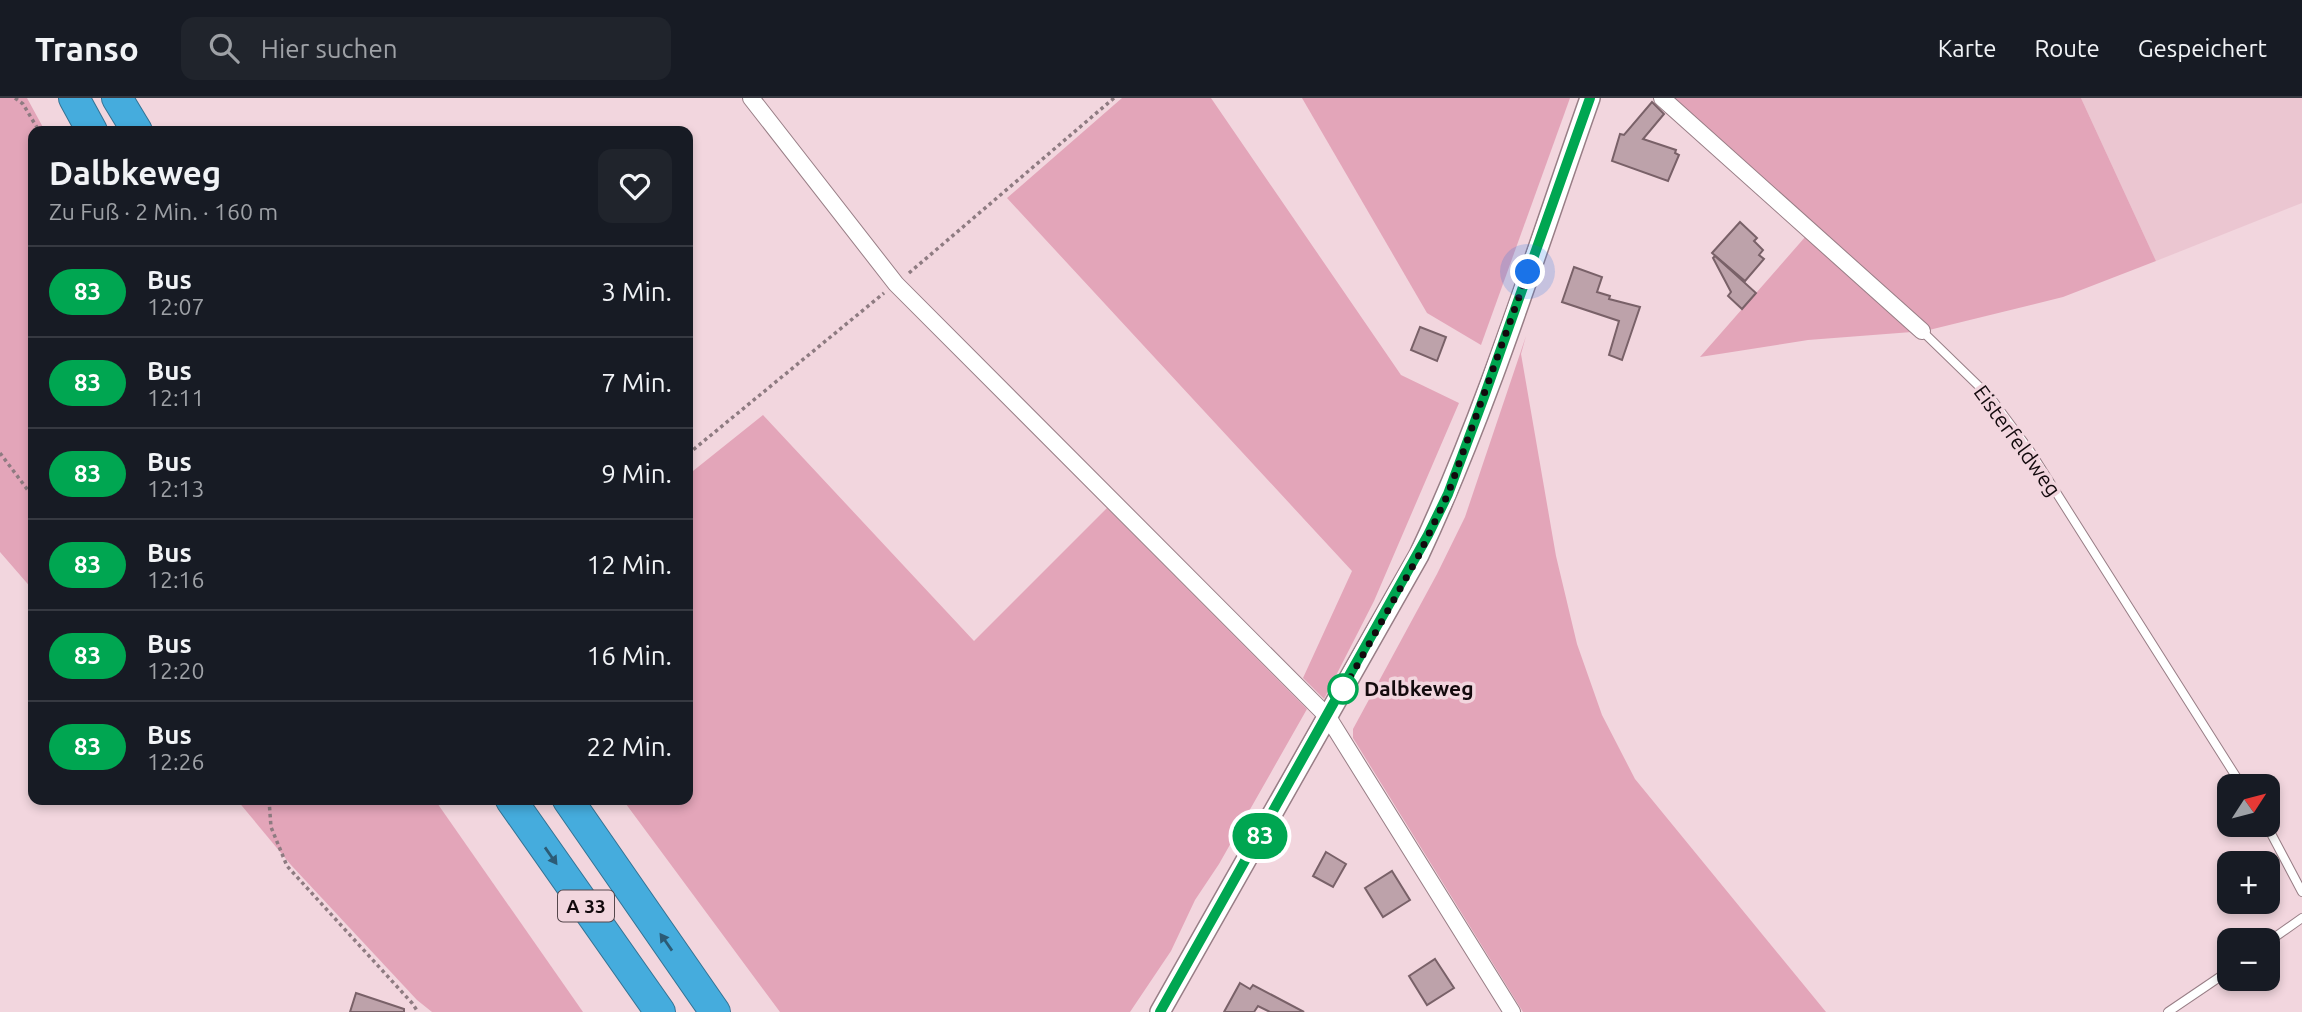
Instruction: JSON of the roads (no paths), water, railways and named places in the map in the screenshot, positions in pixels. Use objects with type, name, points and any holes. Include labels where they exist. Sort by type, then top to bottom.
[{"type":"highway","points":[[74,98],[89,126]]},
{"type":"highway","points":[[117,98],[134,126]]},
{"type":"highway","name":"A 33","points":[[515,805],[660,1012]]},
{"type":"highway","name":"A 33","points":[[571,805],[715,1012]]},
{"type":"street","points":[[751,98],[896,284],[1328,717],[1512,1012]]},
{"type":"street","points":[[1160,1012],[1419,555],[1448,494],[1590,98]]},
{"type":"street","name":"Eisterfeldweg","points":[[1662,98],[1922,331]]},
{"type":"lane","name":"Eisterfeldweg","points":[[1922,331],[1990,397],[2030,451],[2234,774]]},
{"type":"lane","points":[[2273,837],[2302,892]]},
{"type":"lane","points":[[2280,934],[2302,918]]},
{"type":"lane","points":[[2168,1012],[2217,979]]},
{"type":"place","name":"Dalbkeweg","points":[[1343,689]]}]
